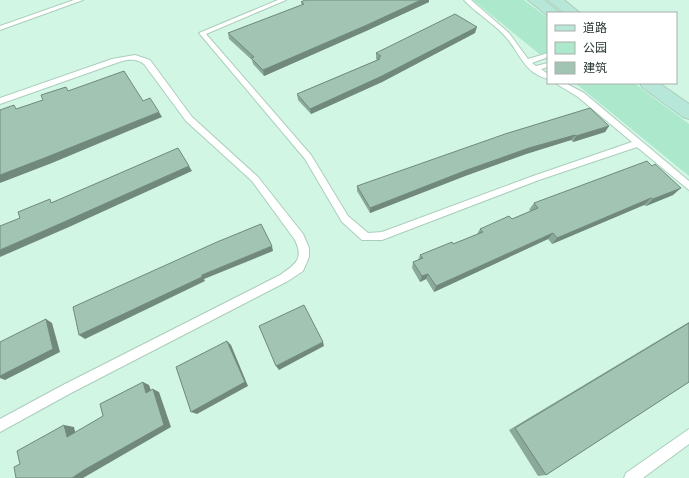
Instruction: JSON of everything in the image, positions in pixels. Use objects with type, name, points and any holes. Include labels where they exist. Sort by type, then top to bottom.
[{"type":"main road","points":[[535,0],[552,12]]},
{"type":"main road","points":[[555,0],[572,12]]},
{"type":"main road","points":[[649,84],[689,113]]},
{"type":"main road","points":[[673,84],[689,95]]},
{"type":"lane","points":[[0,28],[80,0]]},
{"type":"lane","points":[[283,0],[202,33],[308,157],[345,219],[366,237],[382,236],[529,180],[639,143]]},
{"type":"lane","points":[[467,0],[507,34],[526,62],[534,69],[547,76]]},
{"type":"lane","points":[[526,62],[547,55]]},
{"type":"lane","points":[[0,101],[115,61],[128,57],[140,57],[147,62],[188,119],[255,179],[299,237],[304,248],[304,257],[299,268],[284,278],[67,389],[0,426]]},
{"type":"lane","points":[[534,69],[547,64]]},
{"type":"lane","points":[[560,84],[581,95],[689,186]]},
{"type":"lane","points":[[631,478],[689,436]]},
{"type":"green space","points":[[473,0],[524,0],[547,17],[547,60]]},
{"type":"green space","points":[[576,84],[635,84],[689,124],[689,176]]},
{"type":"building","points":[[305,0],[421,0],[263,70],[251,58],[254,57],[228,33],[304,4],[301,2]]},
{"type":"building","points":[[455,14],[477,27],[382,76],[310,109],[297,94],[380,59],[378,58],[381,56],[376,53]]},
{"type":"building","points":[[124,71],[143,101],[150,98],[159,112],[0,175],[0,110],[14,105],[16,109],[43,100],[41,95],[66,87],[68,91]]},
{"type":"building","points":[[590,108],[609,126],[529,148],[467,170],[370,208],[357,186],[505,134]]},
{"type":"building","points":[[178,148],[189,166],[0,250],[0,226],[20,218],[18,212],[50,199],[51,203]]},
{"type":"building","points":[[647,161],[652,166],[655,164],[681,188],[653,199],[651,198],[557,238],[553,233],[436,286],[428,274],[422,276],[413,262],[423,258],[420,255],[452,242],[453,244],[483,232],[480,229],[509,216],[512,219],[538,208],[534,203]]},
{"type":"building","points":[[261,224],[272,246],[202,275],[202,277],[79,335],[73,307],[217,242]]},
{"type":"building","points":[[304,305],[323,342],[276,366],[259,326]]},
{"type":"building","points":[[46,319],[53,349],[0,376],[0,342]]},
{"type":"building","points":[[689,323],[689,382],[546,475],[515,428]]},
{"type":"building","points":[[227,341],[245,382],[191,412],[176,367]]},
{"type":"building","points":[[143,382],[146,393],[153,389],[164,425],[72,478],[16,478],[14,467],[20,464],[17,451],[64,425],[67,437],[103,416],[100,404]]}]
